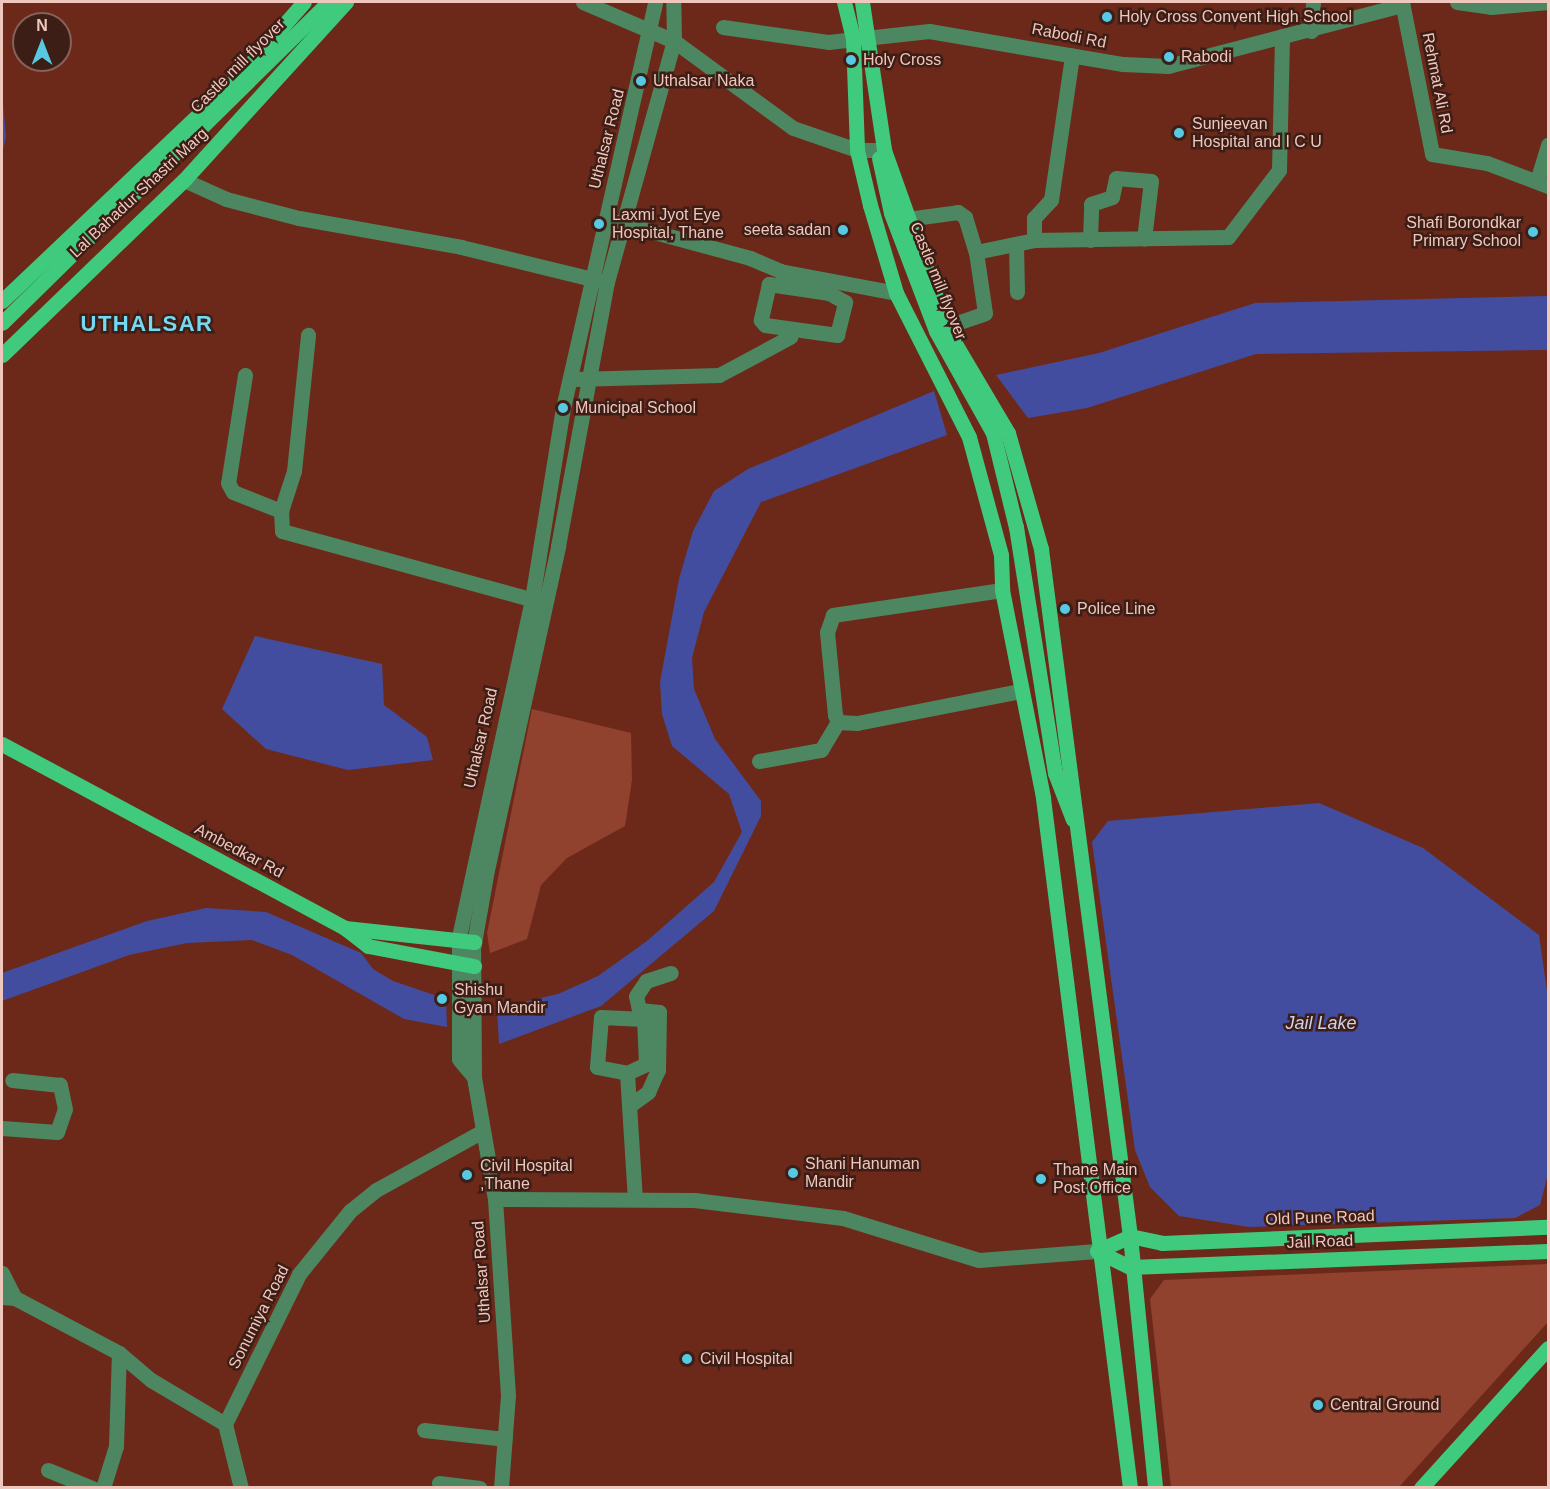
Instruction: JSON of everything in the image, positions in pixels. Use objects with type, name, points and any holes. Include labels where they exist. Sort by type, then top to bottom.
[{"type":"main road","name":"Lal Bahadur Shastri Marg","points":[[2,301],[240,75],[304,2]]},
{"type":"main road","name":"Castle mill flyover","points":[[2,323],[329,2]]},
{"type":"main road","name":"Lal Bahadur Shastri Marg","points":[[2,355],[184,180],[346,2]]},
{"type":"main road","points":[[844,2],[853,39],[857,150],[896,293],[969,437],[990,500],[1002,590],[1020,691],[1043,798],[1098,1251],[1130,1488]]},
{"type":"main road","name":"Castle mill flyover","points":[[853,2],[891,213],[936,331],[993,433],[1028,598],[1055,773],[1084,867]]},
{"type":"main road","points":[[862,2],[871,37],[884,150],[907,219],[948,326],[1008,433],[1025,479],[1041,549],[1130,1236],[1130,1267],[1155,1488]]},
{"type":"main road","name":"Ambedkar Rd","points":[[2,744],[345,928],[474,942]]},
{"type":"main road","points":[[345,928],[368,946],[466,965]]},
{"type":"main road","name":"Old Pune Road","points":[[1130,1236],[1162,1243],[1548,1227]]},
{"type":"main road","points":[[1098,1251],[1130,1236]]},
{"type":"main road","name":"Jail Road","points":[[1098,1251],[1130,1267],[1548,1251]]},
{"type":"main road","points":[[1421,1488],[1548,1348]]},
{"type":"street","points":[[583,2],[647,32],[674,41],[793,128],[857,150],[884,150]]},
{"type":"street","name":"Uthalsar Road","points":[[501,1488],[508,1395],[495,1198],[480,1132],[466,965],[459,940],[538,601],[544,527],[577,379],[577,343],[590,279],[641,81],[647,32],[655,2]]},
{"type":"street","points":[[308,335],[294,471],[280,511],[282,531],[538,601],[561,531],[577,379],[592,346],[607,282],[674,41],[673,2]]},
{"type":"street","points":[[1311,31],[1313,2]]},
{"type":"street","points":[[1457,2],[1491,7],[1548,2]]},
{"type":"street","name":"Rabodi Rd","points":[[723,27],[828,42],[929,31],[1072,56],[1168,66],[1282,36],[1311,31],[1402,3]]},
{"type":"street","name":"Rehmat Ali Rd","points":[[1402,3],[1432,154],[1487,163],[1543,183]]},
{"type":"street","points":[[976,252],[1034,240],[1228,237],[1247,207],[1262,198],[1279,170],[1282,36]]},
{"type":"street","points":[[1034,240],[1034,218],[1051,200],[1072,56]]},
{"type":"street","points":[[1543,183],[1548,145]]},
{"type":"street","points":[[1090,240],[1091,204],[1112,197],[1116,178],[1151,182],[1144,238]]},
{"type":"street","points":[[184,180],[226,199],[299,218],[461,247],[607,282]]},
{"type":"street","points":[[907,219],[958,212],[965,218],[976,252],[985,313],[948,326]]},
{"type":"street","points":[[605,219],[750,258],[778,278],[830,288],[896,293]]},
{"type":"street","points":[[1016,244],[1017,292]]},
{"type":"street","points":[[778,278],[765,288],[761,320],[765,325],[837,334],[845,302],[830,288]]},
{"type":"street","points":[[577,379],[719,375],[790,337]]},
{"type":"street","points":[[577,343],[592,346]]},
{"type":"street","points":[[245,375],[228,483],[233,492],[280,511]]},
{"type":"street","points":[[544,527],[561,531]]},
{"type":"street","points":[[759,761],[821,750],[838,722],[827,632],[833,615],[1002,590]]},
{"type":"street","points":[[838,722],[857,723],[1020,691]]},
{"type":"street","points":[[466,965],[474,942],[509,730]]},
{"type":"street","points":[[629,1106],[648,1092],[658,1071],[663,1010],[639,1010],[636,996],[646,981],[671,973]]},
{"type":"street","points":[[601,1017],[644,1019],[646,1064],[627,1073],[597,1067],[601,1017]]},
{"type":"street","points":[[627,1073],[635,1199]]},
{"type":"street","points":[[2,1128],[57,1132],[65,1109],[60,1085],[12,1080]]},
{"type":"street","name":"Sonumiya Road","points":[[225,1424],[299,1274],[350,1211],[376,1190],[480,1132]]},
{"type":"street","points":[[495,1198],[694,1200],[843,1218],[979,1260],[1098,1251]]},
{"type":"street","points":[[2,1273],[8,1297],[119,1353],[151,1380],[225,1424],[241,1488]]},
{"type":"street","points":[[103,1488],[116,1446],[119,1353]]},
{"type":"street","points":[[424,1430],[505,1439]]},
{"type":"street","points":[[48,1470],[92,1488]]},
{"type":"street","points":[[439,1484],[480,1488]]},
{"type":"shaded area","points":[[532,709],[631,733],[632,780],[625,826],[567,858],[541,885],[527,939],[490,953],[487,933]]},
{"type":"shaded area","name":"Central Ground","points":[[1548,1264],[1548,1322],[1399,1487],[1171,1487],[1150,1299],[1164,1280]]},
{"type":"water","points":[[2,90],[6,137],[2,154]]},
{"type":"water","points":[[1548,296],[1548,350],[1256,354],[1087,408],[1028,418],[996,375],[1099,353],[1255,303]]},
{"type":"water","points":[[934,391],[947,435],[761,502],[704,612],[692,658],[694,689],[715,739],[761,801],[761,816],[714,911],[601,1006],[499,1044],[497,1008],[558,994],[598,976],[647,941],[714,882],[742,832],[729,794],[672,746],[662,714],[660,682],[679,579],[693,531],[714,491],[748,469]]},
{"type":"water","points":[[255,636],[382,664],[384,705],[427,737],[433,760],[348,770],[266,749],[222,709]]},
{"type":"water","name":"Jail Lake","points":[[1319,803],[1423,848],[1539,935],[1548,998],[1548,1174],[1540,1205],[1515,1218],[1249,1227],[1179,1216],[1150,1187],[1135,1150],[1092,842],[1108,821]]},
{"type":"water","points":[[206,908],[266,912],[361,953],[373,969],[393,981],[446,999],[447,1027],[404,1019],[292,955],[252,940],[187,943],[129,955],[2,1001],[2,973],[147,921]]},
{"type":"place","name":"Holy Cross Convent High School","points":[[1107,17]]},
{"type":"place","name":"Rabodi","points":[[1169,57]]},
{"type":"place","name":"Holy Cross","points":[[851,60]]},
{"type":"place","name":"Uthalsar Naka","points":[[641,81]]},
{"type":"place","name":"Sunjeevan Hospital and I C U","points":[[1179,133]]},
{"type":"place","name":"Laxmi Jyot Eye Hospital, Thane","points":[[599,224]]},
{"type":"place","name":"seeta sadan","points":[[843,230]]},
{"type":"place","name":"Shafi Borondkar Primary School","points":[[1533,232]]},
{"type":"place","name":"Municipal School","points":[[563,408]]},
{"type":"place","name":"Police Line","points":[[1065,609]]},
{"type":"place","name":"Shishu Gyan Mandir","points":[[442,999]]},
{"type":"place","name":"Shani Hanuman Mandir","points":[[793,1173]]},
{"type":"place","name":"Civil Hospital ,Thane","points":[[467,1175]]},
{"type":"place","name":"Thane Main Post Office","points":[[1041,1179]]},
{"type":"place","name":"Civil Hospital","points":[[687,1359]]},
{"type":"place","name":"Central Ground","points":[[1318,1405]]},
{"type":"district","name":"UTHALSAR","points":[[147,324]]}]
